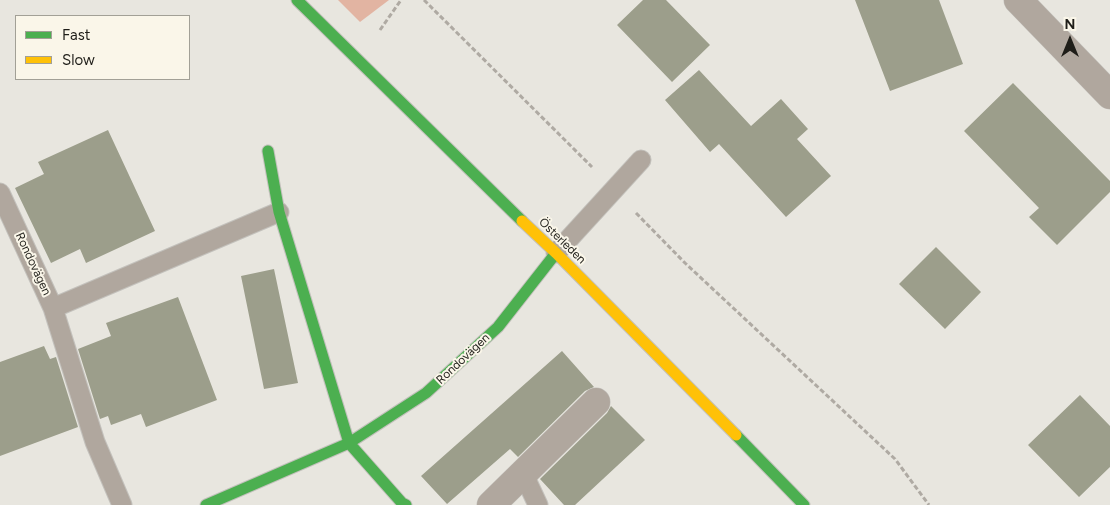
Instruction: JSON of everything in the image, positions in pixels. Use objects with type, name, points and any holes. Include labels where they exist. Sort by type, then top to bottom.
[{"type":"street","name":"Österleden","points":[[297,0],[556,253],[804,505]]},
{"type":"street","points":[[1018,0],[1110,95]]},
{"type":"street","points":[[268,150],[279,212],[349,443],[402,503],[406,505]]},
{"type":"street","name":"Rondovägen","points":[[206,505],[349,443],[426,393],[498,327],[556,253]]},
{"type":"street","points":[[491,505],[596,402]]},
{"type":"lane","points":[[556,253],[641,160]]},
{"type":"lane","name":"Rondovägen","points":[[0,193],[53,308],[95,442],[122,505]]},
{"type":"lane","name":"Rondovägen","points":[[53,308],[279,212]]},
{"type":"lane","points":[[523,473],[538,505]]},
{"type":"path","points":[[424,0],[685,262],[895,459],[929,505]]},
{"type":"shaded area","points":[[338,0],[389,0],[360,22]]},
{"type":"building","points":[[643,0],[666,0],[710,45],[672,82],[617,25]]},
{"type":"building","points":[[855,0],[939,0],[963,64],[890,91]]},
{"type":"building","points":[[699,70],[751,126],[781,99],[808,129],[797,139],[831,176],[786,217],[719,144],[710,152],[665,100]]},
{"type":"building","points":[[1013,83],[1110,181],[1110,192],[1057,245],[1029,217],[1039,208],[964,131]]},
{"type":"building","points":[[108,130],[155,231],[86,263],[80,249],[51,263],[15,188],[44,174],[38,162]]},
{"type":"building","points":[[936,247],[981,292],[945,329],[899,284]]},
{"type":"building","points":[[274,269],[298,383],[264,389],[241,276]]},
{"type":"building","points":[[178,297],[217,400],[146,427],[141,414],[111,425],[108,416],[100,419],[78,349],[111,336],[106,323]]},
{"type":"building","points":[[44,346],[50,359],[56,357],[78,427],[0,456],[0,362]]},
{"type":"building","points":[[562,351],[594,387],[585,391],[518,457],[510,449],[447,504],[421,476]]},
{"type":"building","points":[[1080,395],[1110,426],[1110,467],[1079,497],[1028,445]]},
{"type":"building","points":[[611,406],[645,440],[575,505],[564,505],[540,479],[607,413]]},
{"type":"traffic: fast","points":[[297,0],[522,221]]},
{"type":"traffic: fast","points":[[268,151],[279,212],[349,443],[402,503],[406,505]]},
{"type":"traffic: fast","points":[[206,505],[349,443],[426,393],[498,327],[556,253]]},
{"type":"traffic: fast","points":[[736,435],[804,505]]},
{"type":"traffic: slow","points":[[522,221],[736,435]]}]
